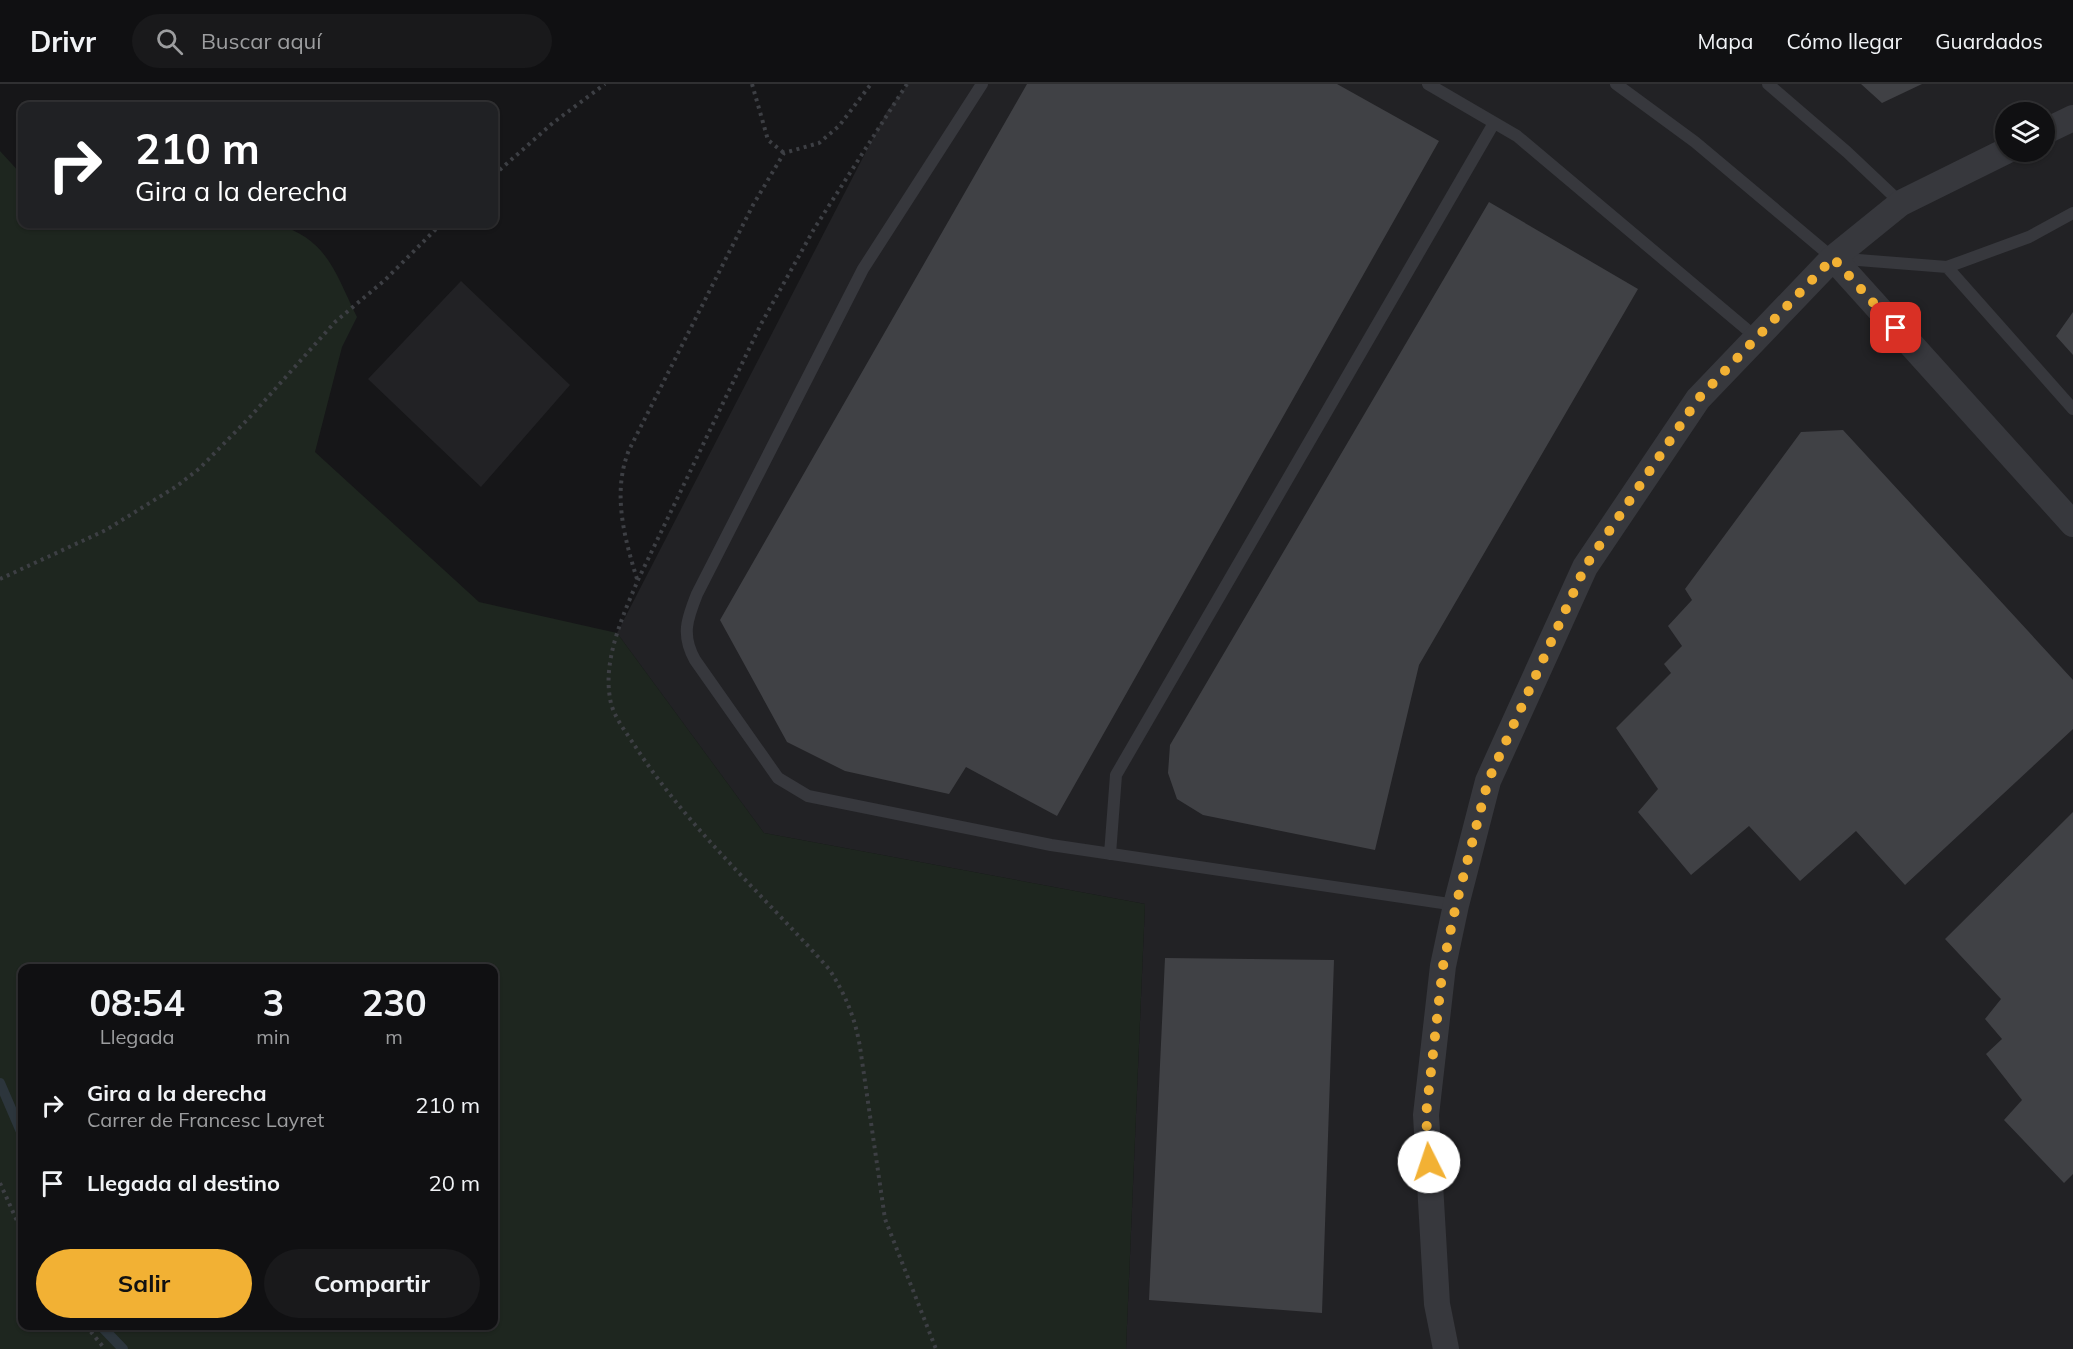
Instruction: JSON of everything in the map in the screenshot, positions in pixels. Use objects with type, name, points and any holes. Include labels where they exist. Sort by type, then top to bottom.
[{"type":"street","points":[[2055,127],[2073,118]]},
{"type":"street","points":[[1446,1349],[1437,1304],[1426,1115],[1443,966],[1488,781],[1585,567],[1698,399],[1833,258],[1901,203],[1995,156]]},
{"type":"street","points":[[1833,258],[2073,524]]},
{"type":"lane","points":[[982,84],[863,269],[697,594],[685,629],[687,645],[778,778],[808,796],[1051,845],[1456,905]]},
{"type":"lane","points":[[1428,84],[1516,136],[1757,338]]},
{"type":"lane","points":[[1616,84],[1695,142],[1833,258],[1947,267],[2029,237],[2073,213]]},
{"type":"lane","points":[[1768,84],[1847,152],[1901,203]]},
{"type":"lane","points":[[1110,854],[1116,775],[1494,123]]},
{"type":"lane","points":[[1947,267],[2073,409]]},
{"type":"path","points":[[498,171],[554,122],[605,84]]},
{"type":"path","points":[[752,84],[768,140],[784,153]]},
{"type":"path","points":[[638,580],[626,543],[620,471],[753,205],[784,153],[819,143],[839,126],[871,84]]},
{"type":"path","points":[[907,84],[826,209],[761,324],[638,580],[614,649],[608,679],[610,700],[620,722],[665,789],[829,969],[844,993],[855,1020],[860,1047],[885,1219],[936,1349]]},
{"type":"path","points":[[0,579],[106,530],[177,486],[200,468],[244,424],[335,322],[385,280],[437,228]]},
{"type":"path","points":[[0,1183],[18,1223]]},
{"type":"path","points":[[89,1330],[105,1349]]},
{"type":"shaded area","points":[[908,84],[2073,84],[2073,1349],[1126,1349],[1145,904],[764,833],[617,633],[887,111]]},
{"type":"shaded area","points":[[0,151],[18,171],[18,228],[288,228],[319,248],[335,272],[357,317],[342,347],[315,452],[479,602],[617,633],[764,833],[1145,904],[1126,1349],[0,1349]]},
{"type":"shaded area","points":[[461,281],[570,385],[481,487],[368,379]]},
{"type":"building","points":[[1027,84],[1337,84],[1439,141],[1057,816],[966,767],[949,794],[845,771],[787,742],[720,620]]},
{"type":"building","points":[[1861,84],[1922,84],[1882,103]]},
{"type":"building","points":[[1489,202],[1638,289],[1419,665],[1375,850],[1203,815],[1177,799],[1168,773],[1170,745]]},
{"type":"building","points":[[2073,312],[2073,355],[2056,336]]},
{"type":"building","points":[[1843,430],[2073,680],[2073,729],[1905,885],[1856,831],[1800,881],[1749,826],[1691,875],[1638,812],[1658,789],[1616,728],[1671,673],[1664,664],[1682,646],[1668,626],[1692,600],[1685,589],[1801,432]]},
{"type":"building","points":[[2073,812],[2073,1174],[2064,1183],[2004,1120],[2022,1100],[1986,1054],[2002,1039],[1985,1019],[2001,999],[1945,939]]},
{"type":"building","points":[[1165,958],[1334,960],[1322,1313],[1149,1300]]},
{"type":"waterway","points":[[0,1083],[18,1125]]},
{"type":"waterway","points":[[105,1330],[123,1349]]},
{"type":"route","points":[[1429,1162],[1426,1115],[1443,966],[1488,781],[1585,567],[1698,399],[1833,258],[1896,328]]}]
